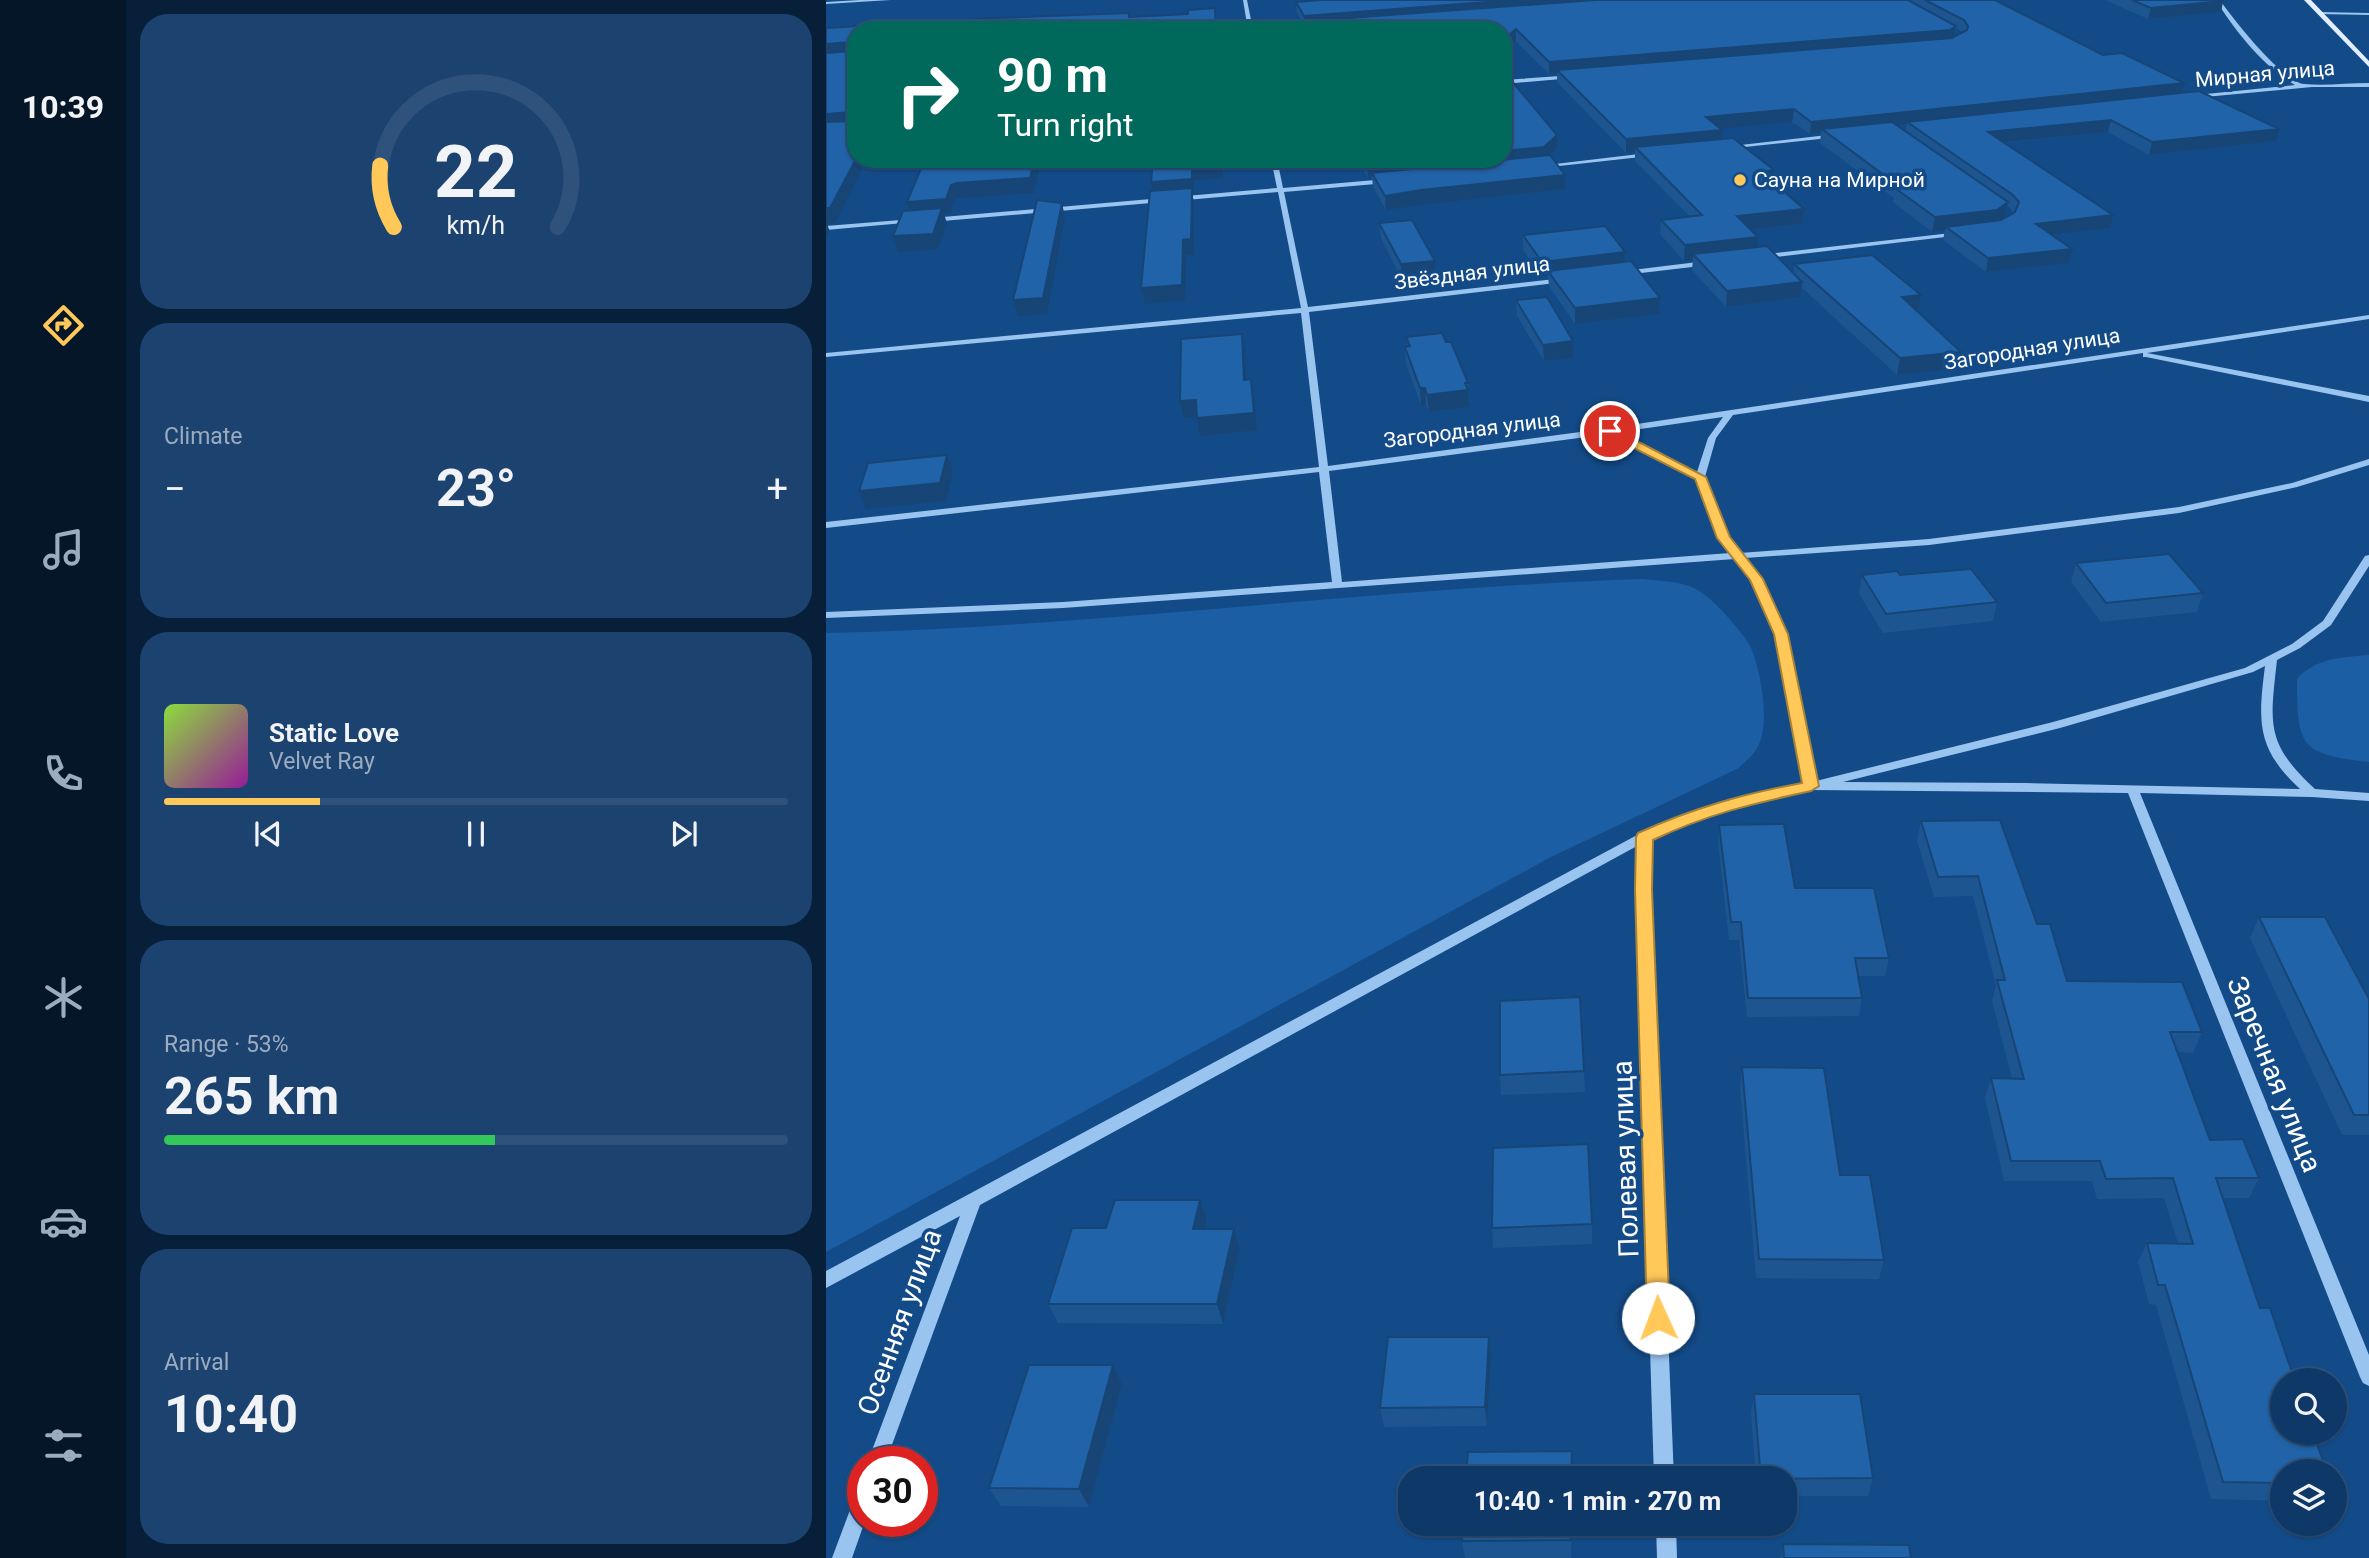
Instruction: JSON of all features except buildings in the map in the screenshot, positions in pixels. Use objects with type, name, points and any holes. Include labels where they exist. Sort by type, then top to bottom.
[{"type":"main road","points":[[2307,0],[2369,65]]},
{"type":"street","points":[[826,3],[889,0]]},
{"type":"street","points":[[1245,0],[1249,21]]},
{"type":"street","points":[[2218,0],[2246,35],[2288,79],[2301,86]]},
{"type":"street","points":[[2320,13],[2369,14]]},
{"type":"street","points":[[1512,81],[1584,75]]},
{"type":"street","name":"Мирная улица","points":[[2192,98],[2301,86],[2369,85]]},
{"type":"street","points":[[1712,149],[1851,135]]},
{"type":"street","points":[[1531,166],[1656,154]]},
{"type":"street","points":[[1276,168],[1305,310],[1337,583]]},
{"type":"street","points":[[826,228],[1392,180]]},
{"type":"street","points":[[1748,258],[1970,233]]},
{"type":"street","points":[[1609,275],[1720,262]]},
{"type":"street","name":"Звёздная улица","points":[[826,355],[1305,310],[1568,279]]},
{"type":"street","name":"Загородная улица","points":[[826,525],[1324,469],[1610,431],[2369,317]]},
{"type":"street","points":[[2135,353],[2369,399]]},
{"type":"street","points":[[1729,414],[1712,438],[1700,477],[1723,538],[1756,579],[1781,634],[1811,786]]},
{"type":"street","points":[[1610,431],[1700,477]]},
{"type":"street","points":[[826,615],[1063,605],[1929,542],[2179,510],[2294,485],[2369,462]]},
{"type":"street","points":[[826,1280],[1644,837],[1705,811],[1743,800],[1811,786],[2056,725],[2249,670],[2296,646],[2327,623],[2369,558]]},
{"type":"street","points":[[2271,660],[2265,717],[2272,749],[2287,772],[2312,793]]},
{"type":"street","points":[[1811,786],[2312,793],[2369,797]]},
{"type":"street","name":"Заречная улица","points":[[2133,791],[2369,1377]]},
{"type":"street","name":"Полевая улица","points":[[1644,837],[1643,890],[1664,1466]]},
{"type":"street","name":"Осенняя улица","points":[[883,1446],[973,1202]]},
{"type":"street","points":[[1666,1536],[1667,1558]]},
{"type":"street","points":[[842,1558],[850,1537]]},
{"type":"shaded area","points":[[1643,579],[1683,584],[1703,593],[1741,633],[1751,648],[1761,684],[1763,726],[1757,748],[1739,768],[1551,857],[826,1252],[826,633],[1030,623],[1439,590]]},
{"type":"shaded area","points":[[2369,655],[2369,762],[2346,759],[2316,750],[2302,733],[2297,702],[2297,679],[2321,663]]},
{"type":"place","name":"Сауна на Мирной","points":[[1740,180]]},
{"type":"route","points":[[1610,431],[1700,477],[1723,538],[1756,579],[1781,634],[1811,786],[1743,800],[1693,815],[1644,837],[1643,890],[1658,1318]]}]
